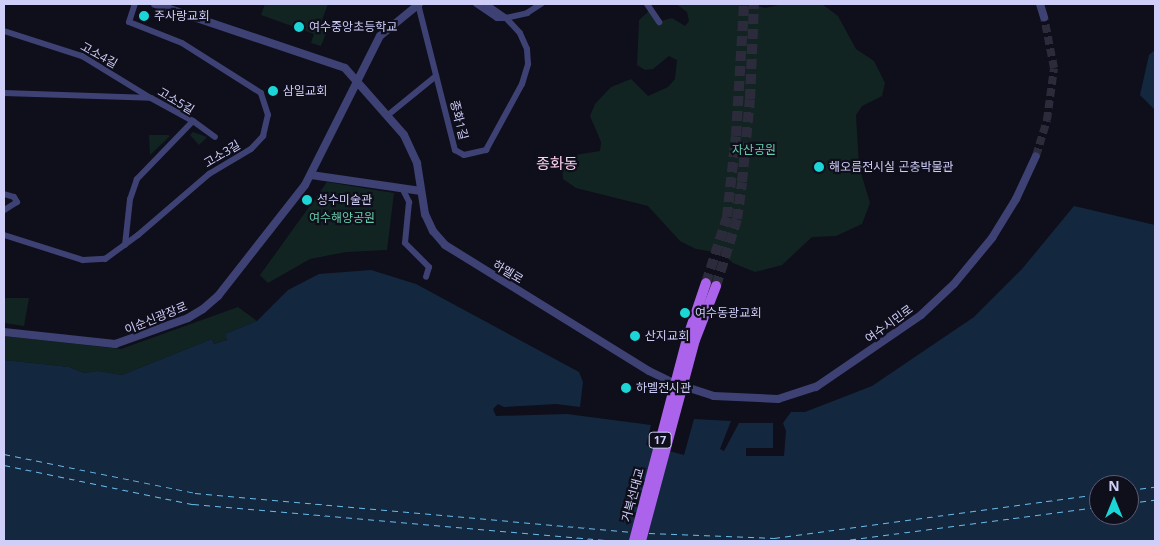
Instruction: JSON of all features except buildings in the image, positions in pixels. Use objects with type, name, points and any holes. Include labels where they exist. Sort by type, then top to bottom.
[{"type":"main road","name":"17","points":[[691,340],[711,284]]},
{"type":"main road","name":"거북선대교","points":[[634,541],[691,340]]},
{"type":"main road","name":"거북선대교","points":[[641,541],[691,340]]},
{"type":"street","name":"고소3길","points":[[4,235],[88,260],[105,259],[125,245],[217,168],[254,147],[263,136],[268,115],[265,98],[259,91],[182,42],[129,22],[135,4]]},
{"type":"street","name":"하멜로","points":[[155,4],[342,66],[402,132],[414,154],[430,225],[449,248],[649,371],[686,388]]},
{"type":"street","name":"이순신광장로","points":[[4,332],[114,344],[192,317],[218,296],[311,175],[355,82],[380,36],[418,4]]},
{"type":"street","name":"종화1길","points":[[418,4],[456,152],[464,155],[484,152],[520,88],[528,64],[524,40],[506,18]]},
{"type":"street","points":[[476,4],[497,18],[527,13],[541,4]]},
{"type":"street","points":[[486,4],[506,18]]},
{"type":"street","points":[[648,4],[659,22]]},
{"type":"street","points":[[1040,4],[1044,17]]},
{"type":"street","name":"고소4길","points":[[4,30],[82,56],[151,98]]},
{"type":"street","points":[[388,116],[436,76]]},
{"type":"street","name":"고소5길","points":[[4,93],[151,98],[193,121],[137,179],[129,206],[125,245]]},
{"type":"street","points":[[193,121],[215,137]]},
{"type":"street","name":"여수시민로","points":[[686,388],[728,398],[771,399],[803,392],[836,376],[921,315],[965,273],[992,238],[1016,199],[1036,156]]},
{"type":"street","points":[[311,175],[421,190]]},
{"type":"street","points":[[402,188],[409,202],[406,244],[429,267],[426,277]]},
{"type":"street","points":[[4,194],[14,197],[17,202],[4,210]]},
{"type":"green space","points":[[265,4],[328,4],[319,28],[327,31],[321,46],[311,43],[314,34],[261,15]]},
{"type":"green space","name":"자산공원","points":[[676,4],[752,4],[765,8],[783,4],[822,4],[838,16],[856,49],[874,61],[885,83],[882,96],[862,106],[856,115],[859,166],[870,203],[862,224],[836,236],[812,237],[782,265],[755,272],[733,263],[721,253],[696,249],[680,241],[648,206],[576,188],[563,179],[562,165],[569,156],[600,151],[601,142],[590,116],[595,104],[611,87],[631,79],[648,96],[668,87],[675,79],[677,60],[669,56],[653,69],[645,70],[637,65],[639,20],[649,11],[657,22],[672,18],[685,26],[689,21],[687,12]]},
{"type":"green space","points":[[193,132],[207,137],[199,145],[190,135]]},
{"type":"green space","points":[[149,135],[168,135],[170,136],[150,155]]},
{"type":"green space","name":"여수해양공원","points":[[327,182],[394,193],[387,250],[346,252],[310,259],[268,283],[260,275]]},
{"type":"green space","points":[[4,298],[29,298],[24,326],[4,323]]},
{"type":"green space","points":[[238,307],[257,321],[225,334],[227,340],[214,344],[212,339],[122,375],[98,371],[84,373],[69,367],[4,360],[4,336],[121,349]]},
{"type":"water","points":[[1155,50],[1155,110],[1140,95],[1149,55]]},
{"type":"water","points":[[1074,206],[1155,225],[1155,541],[4,541],[4,360],[69,367],[84,373],[98,371],[122,375],[212,339],[214,344],[227,340],[225,334],[257,321],[288,290],[319,274],[371,270],[416,284],[579,372],[583,382],[580,407],[556,404],[504,407],[498,404],[493,409],[496,416],[567,414],[651,425],[646,445],[684,455],[694,419],[731,421],[720,449],[724,451],[739,423],[773,423],[773,448],[746,448],[746,456],[784,456],[786,431],[783,423],[791,412],[805,412],[872,386],[974,317],[1022,269]]},
{"type":"ferry route","points":[[4,454],[195,493],[632,532]]},
{"type":"ferry route","points":[[4,465],[193,504],[616,541]]},
{"type":"ferry route","points":[[1139,489],[1155,487]]},
{"type":"ferry route","points":[[649,533],[774,538],[1089,495]]},
{"type":"ferry route","points":[[1139,502],[1155,500]]},
{"type":"ferry route","points":[[839,541],[1089,508]]},
{"type":"tunnel","points":[[706,283],[727,217],[736,136],[744,4]]},
{"type":"tunnel","points":[[716,286],[737,219],[742,182],[750,99],[754,4]]},
{"type":"tunnel","points":[[1036,156],[1047,120],[1054,68],[1044,17]]},
{"type":"place","name":"주사랑교회","points":[[144,16]]},
{"type":"place","name":"여수중앙초등학교","points":[[299,27]]},
{"type":"place","name":"삼일교회","points":[[273,91]]},
{"type":"place","name":"해오름전시실 곤충박물관","points":[[819,167]]},
{"type":"place","name":"성수미술관","points":[[307,200]]},
{"type":"place","name":"여수동광교회","points":[[685,313]]},
{"type":"place","name":"산지교회","points":[[635,336]]},
{"type":"place","name":"하멜전시관","points":[[626,388]]},
{"type":"district","name":"종화동","points":[[557,164]]}]
